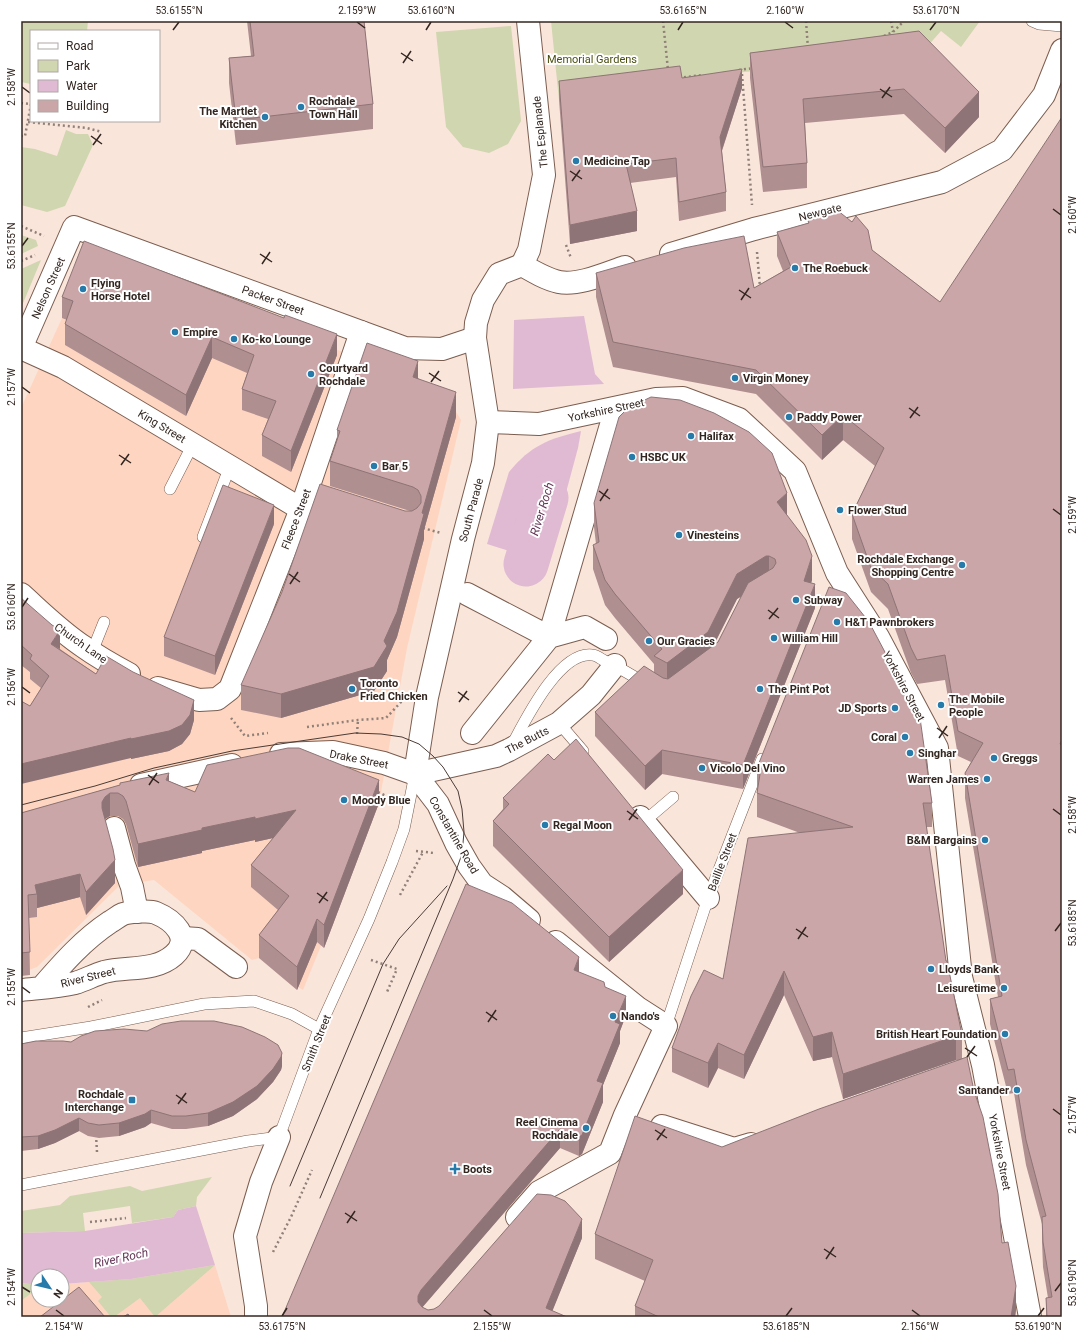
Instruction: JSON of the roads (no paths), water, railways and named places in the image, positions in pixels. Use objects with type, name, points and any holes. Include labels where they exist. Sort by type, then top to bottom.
[{"type":"street","name":"The Esplanade","points":[[522,265],[529,250],[544,175],[528,21]]},
{"type":"street","name":"Newgate","points":[[522,265],[547,278],[560,282],[578,281],[754,229],[942,182],[1002,150],[1044,95],[1062,50]]},
{"type":"street","name":"Packer Street","points":[[74,227],[405,348],[442,349],[475,338]]},
{"type":"street","name":"Nelson Street","points":[[21,348],[74,227]]},
{"type":"street","name":"South Parade","points":[[415,774],[426,704],[462,539],[483,463],[488,422],[475,338],[476,323],[483,300],[498,274],[522,265]]},
{"type":"street","name":"Fleece Street","points":[[217,699],[230,689],[304,500],[361,332]]},
{"type":"street","name":"King Street","points":[[21,348],[63,367],[230,466],[304,500],[328,499]]},
{"type":"street","name":"Yorkshire Street","points":[[488,422],[539,424],[656,399],[683,398],[739,419],[795,471],[834,580],[878,637],[937,748],[961,977],[983,1066],[1030,1317]]},
{"type":"street","points":[[472,733],[549,637],[613,418]]},
{"type":"street","name":"Church Lane","points":[[21,594],[54,624],[106,661],[154,686],[199,700],[217,699]]},
{"type":"street","points":[[467,594],[549,637],[585,627],[606,638]]},
{"type":"street","name":"The Butts","points":[[415,774],[480,760],[509,750],[559,724],[591,695],[615,665]]},
{"type":"street","name":"Drake Street","points":[[120,790],[276,754],[333,752],[384,763],[415,774]]},
{"type":"street","name":"Constantine Road","points":[[415,774],[438,804],[456,843],[469,866],[482,884],[502,897],[638,1008],[666,1026]]},
{"type":"street","points":[[636,813],[708,898]]},
{"type":"street","points":[[114,828],[124,865],[132,887],[137,912]]},
{"type":"street","name":"River Street","points":[[145,911],[155,912],[180,930],[183,938],[180,947],[174,955],[155,965],[104,972],[76,983],[31,989],[101,928],[122,914],[145,911]]},
{"type":"street","points":[[183,938],[198,939],[236,967]]},
{"type":"street","name":"Baillie Street","points":[[503,1234],[539,1192],[610,1153],[625,1115],[666,1026]]},
{"type":"street","points":[[625,1115],[734,1149],[772,1136]]},
{"type":"street","name":"Smith Street","points":[[256,1317],[256,1306],[245,1236],[261,1182],[279,1137]]},
{"type":"lane","points":[[1032,21],[1039,24],[1062,26]]},
{"type":"lane","points":[[170,489],[193,444]]},
{"type":"lane","points":[[203,537],[230,466]]},
{"type":"lane","points":[[92,652],[104,622]]},
{"type":"lane","points":[[509,750],[533,707],[547,686],[561,670],[580,657],[593,655],[615,665],[654,688]]},
{"type":"lane","points":[[559,724],[589,759]]},
{"type":"lane","name":"Baillie Street","points":[[666,1026],[708,898],[766,749]]},
{"type":"lane","name":"Smith Street","points":[[279,1137],[319,1029],[369,919],[392,862],[404,829],[415,774]]},
{"type":"lane","points":[[636,813],[646,817],[653,814],[673,797]]},
{"type":"lane","points":[[21,1038],[91,1027],[204,1004],[254,1000],[292,1014],[319,1029]]},
{"type":"lane","points":[[21,1185],[279,1137]]},
{"type":"water","points":[[584,316],[595,374],[604,384],[513,389],[514,320]]},
{"type":"water","points":[[581,431],[578,448],[547,563],[487,544],[509,472],[525,455],[541,444]]},
{"type":"water","points":[[196,1206],[215,1265],[131,1279],[70,1283],[70,1268],[30,1268],[30,1284],[21,1283],[21,1233],[85,1231],[173,1217],[178,1210]]},
{"type":"waterway","name":"River Roch","points":[[526,564],[546,498]]},
{"type":"tram line","points":[[21,805],[95,786],[154,768],[232,751],[355,733],[381,734],[402,737],[419,744],[443,767],[458,791],[462,809],[464,832],[462,854],[453,879],[320,1198]]},
{"type":"tram line","points":[[290,1186],[383,964],[399,939],[447,886]]},
{"type":"place","name":"Rochdale Town Hall","points":[[301,107]]},
{"type":"place","name":"The Martlet Kitchen","points":[[265,117]]},
{"type":"place","name":"Medicine Tap","points":[[576,161]]},
{"type":"place","name":"The Roebuck","points":[[795,268]]},
{"type":"place","name":"Flying Horse Hotel","points":[[83,289]]},
{"type":"place","name":"Empire","points":[[175,332]]},
{"type":"place","name":"Ko-ko Lounge","points":[[234,339]]},
{"type":"place","name":"Courtyard Rochdale","points":[[311,374]]},
{"type":"place","name":"Virgin Money","points":[[735,378]]},
{"type":"place","name":"Paddy Power","points":[[789,417]]},
{"type":"place","name":"Halifax","points":[[691,436]]},
{"type":"place","name":"HSBC UK","points":[[632,457]]},
{"type":"place","name":"Bar 5","points":[[374,466]]},
{"type":"place","name":"Flower Stud","points":[[840,510]]},
{"type":"place","name":"Vinesteins","points":[[679,535]]},
{"type":"place","name":"Rochdale Exchange Shopping Centre","points":[[962,565]]},
{"type":"place","name":"Subway","points":[[796,600]]},
{"type":"place","name":"H&T Pawnbrokers","points":[[837,622]]},
{"type":"place","name":"William Hill","points":[[774,638]]},
{"type":"place","name":"Our Gracies","points":[[649,641]]},
{"type":"place","name":"Toronto Fried Chicken","points":[[352,689]]},
{"type":"place","name":"The Pint Pot","points":[[760,689]]},
{"type":"place","name":"The Mobile People","points":[[941,705]]},
{"type":"place","name":"JD Sports","points":[[895,708]]},
{"type":"place","name":"Coral","points":[[905,737]]},
{"type":"place","name":"Singhar","points":[[910,753]]},
{"type":"place","name":"Greggs","points":[[994,758]]},
{"type":"place","name":"Vicolo Del Vino","points":[[702,768]]},
{"type":"place","name":"Warren James","points":[[987,779]]},
{"type":"place","name":"Moody Blue","points":[[344,800]]},
{"type":"place","name":"Regal Moon","points":[[545,825]]},
{"type":"place","name":"B&M Bargains","points":[[985,840]]},
{"type":"place","name":"Lloyds Bank","points":[[931,969]]},
{"type":"place","name":"Leisuretime","points":[[1004,988]]},
{"type":"place","name":"Nando's","points":[[613,1016]]},
{"type":"place","name":"British Heart Foundation","points":[[1005,1034]]},
{"type":"place","name":"Santander","points":[[1017,1090]]},
{"type":"place","name":"Rochdale Interchange","points":[[132,1100]]},
{"type":"place","name":"Reel Cinema Rochdale","points":[[586,1128]]},
{"type":"place","name":"Boots","points":[[455,1169]]},
{"type":"park label","name":"Memorial Gardens","points":[[592,59]]}]
